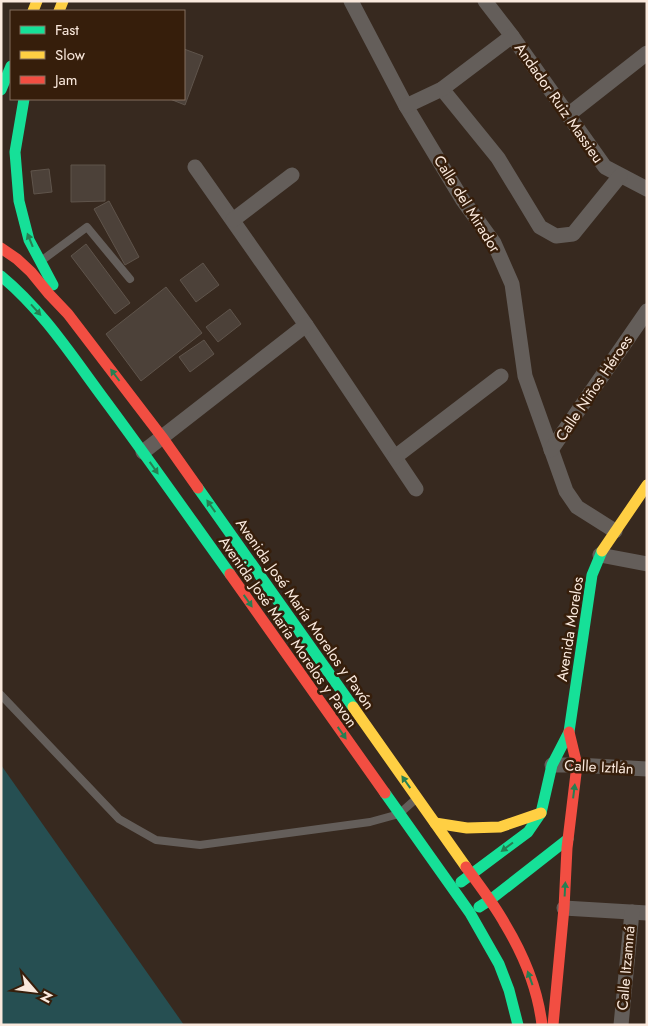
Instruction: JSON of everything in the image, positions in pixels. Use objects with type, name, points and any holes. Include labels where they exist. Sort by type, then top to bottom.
[{"type":"main road","points":[[1,90],[10,68]]},
{"type":"main road","points":[[4,150],[24,100]]},
{"type":"main road","points":[[24,100],[15,152],[19,201],[29,240],[68,314]]},
{"type":"main road","name":"Avenida José María Morelos y Pavón","points":[[1,248],[17,259],[25,281],[49,294],[68,314],[162,438],[472,874],[505,923],[520,953],[532,983],[542,1025]]},
{"type":"main road","name":"Avenida José María Morelos y Pavon","points":[[1,276],[25,281],[42,316],[143,452],[470,913],[499,964],[509,990],[518,1025]]},
{"type":"main road","name":"Avenida Morelos","points":[[553,1025],[564,908],[568,839],[577,765],[570,732],[592,575],[600,555],[647,485]]},
{"type":"main road","name":"Avenida Morelos","points":[[452,889],[528,832],[541,813],[552,765],[570,732]]},
{"type":"main road","points":[[435,823],[467,828],[500,827],[541,813]]},
{"type":"main road","points":[[470,913],[490,900],[568,839]]},
{"type":"street","name":"Calle del Mirador","points":[[351,1],[406,106],[462,199],[494,243],[512,284],[525,376],[551,450]]},
{"type":"street","name":"Andador Ruiz Massieu","points":[[485,1],[605,167],[647,189]]},
{"type":"street","points":[[406,106],[442,89],[512,36]]},
{"type":"street","points":[[568,116],[647,53]]},
{"type":"street","points":[[442,89],[498,158],[540,227],[556,236],[573,234],[620,176]]},
{"type":"street","points":[[195,166],[306,325],[416,489]]},
{"type":"street","points":[[233,220],[292,175]]},
{"type":"street","name":"Calle Niños Héroes","points":[[615,531],[577,507],[566,491],[551,450],[647,311]]},
{"type":"street","points":[[143,452],[306,325]]},
{"type":"street","points":[[395,457],[501,376]]},
{"type":"street","points":[[600,555],[647,564]]},
{"type":"street","name":"Calle Iztlán","points":[[552,765],[647,769]]},
{"type":"street","points":[[564,908],[639,913]]},
{"type":"street","name":"Calle Itzamná","points":[[621,1025],[639,913]]},
{"type":"lane","points":[[25,281],[40,261],[87,227],[130,279]]},
{"type":"lane","points":[[1,695],[119,819],[156,840],[200,845],[370,822],[399,814],[417,798]]},
{"type":"water","points":[[1,765],[184,1025],[1,1025]]},
{"type":"building","points":[[185,49],[203,56],[185,105],[172,100],[185,100]]},
{"type":"building","points":[[71,165],[105,165],[105,201],[71,202]]},
{"type":"building","points":[[49,169],[52,192],[34,194],[31,171]]},
{"type":"building","points":[[109,201],[139,257],[125,265],[94,209]]},
{"type":"building","points":[[86,244],[130,303],[115,314],[71,256]]},
{"type":"building","points":[[203,263],[219,285],[196,302],[180,280]]},
{"type":"building","points":[[166,287],[202,333],[141,381],[106,334]]},
{"type":"building","points":[[230,309],[241,324],[218,342],[206,327]]},
{"type":"building","points":[[204,340],[214,354],[190,372],[179,357]]},
{"type":"traffic: fast","points":[[1,90],[10,68]]},
{"type":"traffic: fast","points":[[24,100],[15,152],[19,201],[29,240],[53,285]]},
{"type":"traffic: fast","points":[[1,276],[30,303],[55,332],[230,574]]},
{"type":"traffic: fast","points":[[198,488],[353,707]]},
{"type":"traffic: fast","points":[[461,882],[528,832],[541,813],[552,765],[569,732],[592,575],[602,551]]},
{"type":"traffic: fast","points":[[385,793],[470,913],[499,964],[509,990],[518,1025]]},
{"type":"traffic: fast","points":[[479,907],[568,839]]},
{"type":"traffic: slow","points":[[33,10],[37,1]]},
{"type":"traffic: slow","points":[[59,10],[63,1]]},
{"type":"traffic: slow","points":[[602,551],[647,485]]},
{"type":"traffic: slow","points":[[353,707],[466,867]]},
{"type":"traffic: slow","points":[[435,823],[467,828],[500,827],[541,813]]},
{"type":"traffic: jam","points":[[1,248],[31,272],[68,314],[162,437],[198,488]]},
{"type":"traffic: jam","points":[[230,574],[385,793]]},
{"type":"traffic: jam","points":[[553,1025],[564,908],[567,848],[577,765],[569,732]]},
{"type":"traffic: jam","points":[[466,867],[496,909],[518,948],[529,973],[542,1025]]}]
